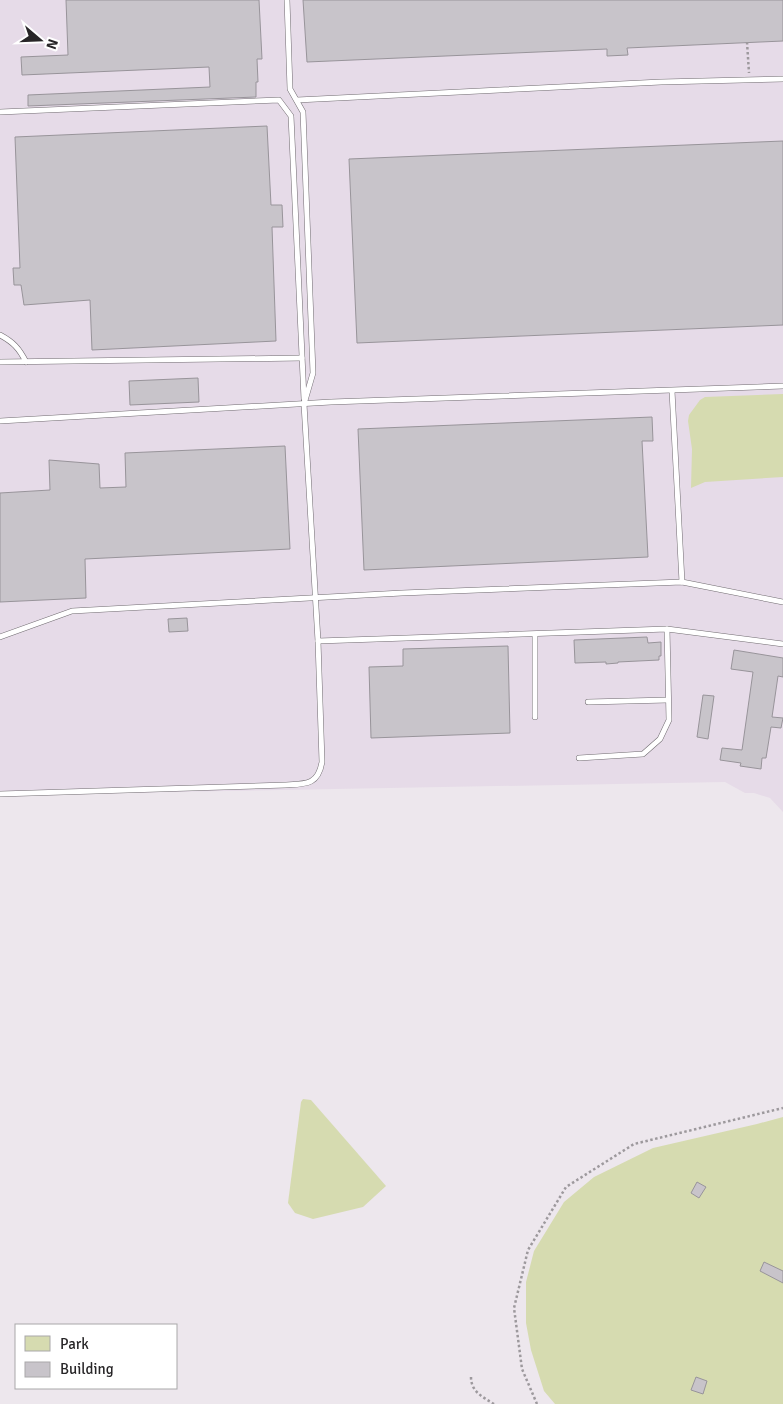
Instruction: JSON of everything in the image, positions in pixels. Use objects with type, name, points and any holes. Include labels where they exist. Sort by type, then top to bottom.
[{"type":"lane","points":[[288,0],[290,89],[303,112],[313,373],[304,404]]},
{"type":"lane","points":[[297,100],[652,83],[783,79]]},
{"type":"lane","points":[[0,112],[279,100],[291,116],[304,404],[316,597],[322,762],[318,775],[312,782],[286,785],[0,794]]},
{"type":"lane","points":[[0,335],[14,343],[26,362]]},
{"type":"lane","points":[[0,362],[302,358]]},
{"type":"lane","points":[[0,421],[304,404],[783,386]]},
{"type":"lane","points":[[672,390],[682,582]]},
{"type":"lane","points":[[0,637],[72,611],[316,597],[682,582],[783,602]]},
{"type":"lane","points":[[318,641],[667,629],[783,644]]},
{"type":"lane","points":[[579,758],[643,754],[660,739],[669,720],[667,629]]},
{"type":"lane","points":[[535,635],[535,717]]},
{"type":"lane","points":[[588,702],[668,700]]},
{"type":"path","points":[[747,42],[749,72],[757,73]]},
{"type":"path","points":[[536,1404],[522,1369],[514,1308],[528,1250],[566,1188],[634,1144],[783,1108]]},
{"type":"path","points":[[471,1377],[471,1383],[476,1392],[494,1404]]},
{"type":"shaded area","points":[[0,0],[783,0],[783,812],[770,798],[754,793],[745,793],[725,782],[0,795]]},
{"type":"green space","points":[[783,394],[783,477],[705,482],[691,488],[692,449],[688,421],[689,415],[700,400],[705,397]]},
{"type":"green space","points":[[303,1099],[311,1100],[386,1186],[363,1207],[313,1219],[295,1213],[288,1203],[301,1102]]},
{"type":"green space","points":[[783,1117],[783,1404],[555,1404],[544,1391],[531,1350],[526,1323],[526,1282],[534,1251],[564,1202],[594,1177],[653,1148]]},
{"type":"building","points":[[66,0],[259,0],[262,59],[257,59],[258,82],[256,82],[256,97],[28,106],[28,95],[210,87],[209,67],[22,75],[21,57],[68,55]]},
{"type":"building","points":[[303,0],[783,0],[783,41],[627,48],[628,55],[607,56],[607,49],[307,62]]},
{"type":"building","points":[[267,126],[271,205],[282,205],[283,227],[272,227],[276,341],[92,350],[90,300],[24,305],[21,285],[14,285],[13,268],[20,268],[15,137]]},
{"type":"building","points":[[783,141],[783,325],[357,343],[349,159]]},
{"type":"building","points":[[198,378],[199,402],[130,405],[129,381]]},
{"type":"building","points":[[652,417],[653,441],[642,441],[648,557],[364,570],[358,429]]},
{"type":"building","points":[[285,446],[290,549],[85,559],[86,598],[0,602],[0,493],[50,490],[49,460],[99,464],[100,488],[126,487],[125,453]]},
{"type":"building","points":[[187,618],[188,631],[169,632],[168,619]]},
{"type":"building","points":[[647,637],[648,643],[661,642],[661,656],[659,656],[659,660],[606,664],[606,662],[575,663],[574,640]]},
{"type":"building","points":[[508,646],[510,733],[371,738],[369,667],[403,666],[403,649]]},
{"type":"building","points":[[734,650],[783,658],[783,677],[778,676],[772,717],[783,718],[781,728],[771,727],[766,758],[762,758],[761,769],[740,766],[741,763],[720,760],[722,748],[742,750],[753,672],[731,669]]},
{"type":"building","points":[[703,695],[714,696],[708,739],[697,737]]},
{"type":"building","points":[[697,1182],[706,1187],[699,1198],[691,1193]]},
{"type":"building","points":[[764,1262],[783,1271],[783,1283],[760,1271]]},
{"type":"building","points":[[696,1377],[707,1381],[703,1394],[691,1390]]}]
